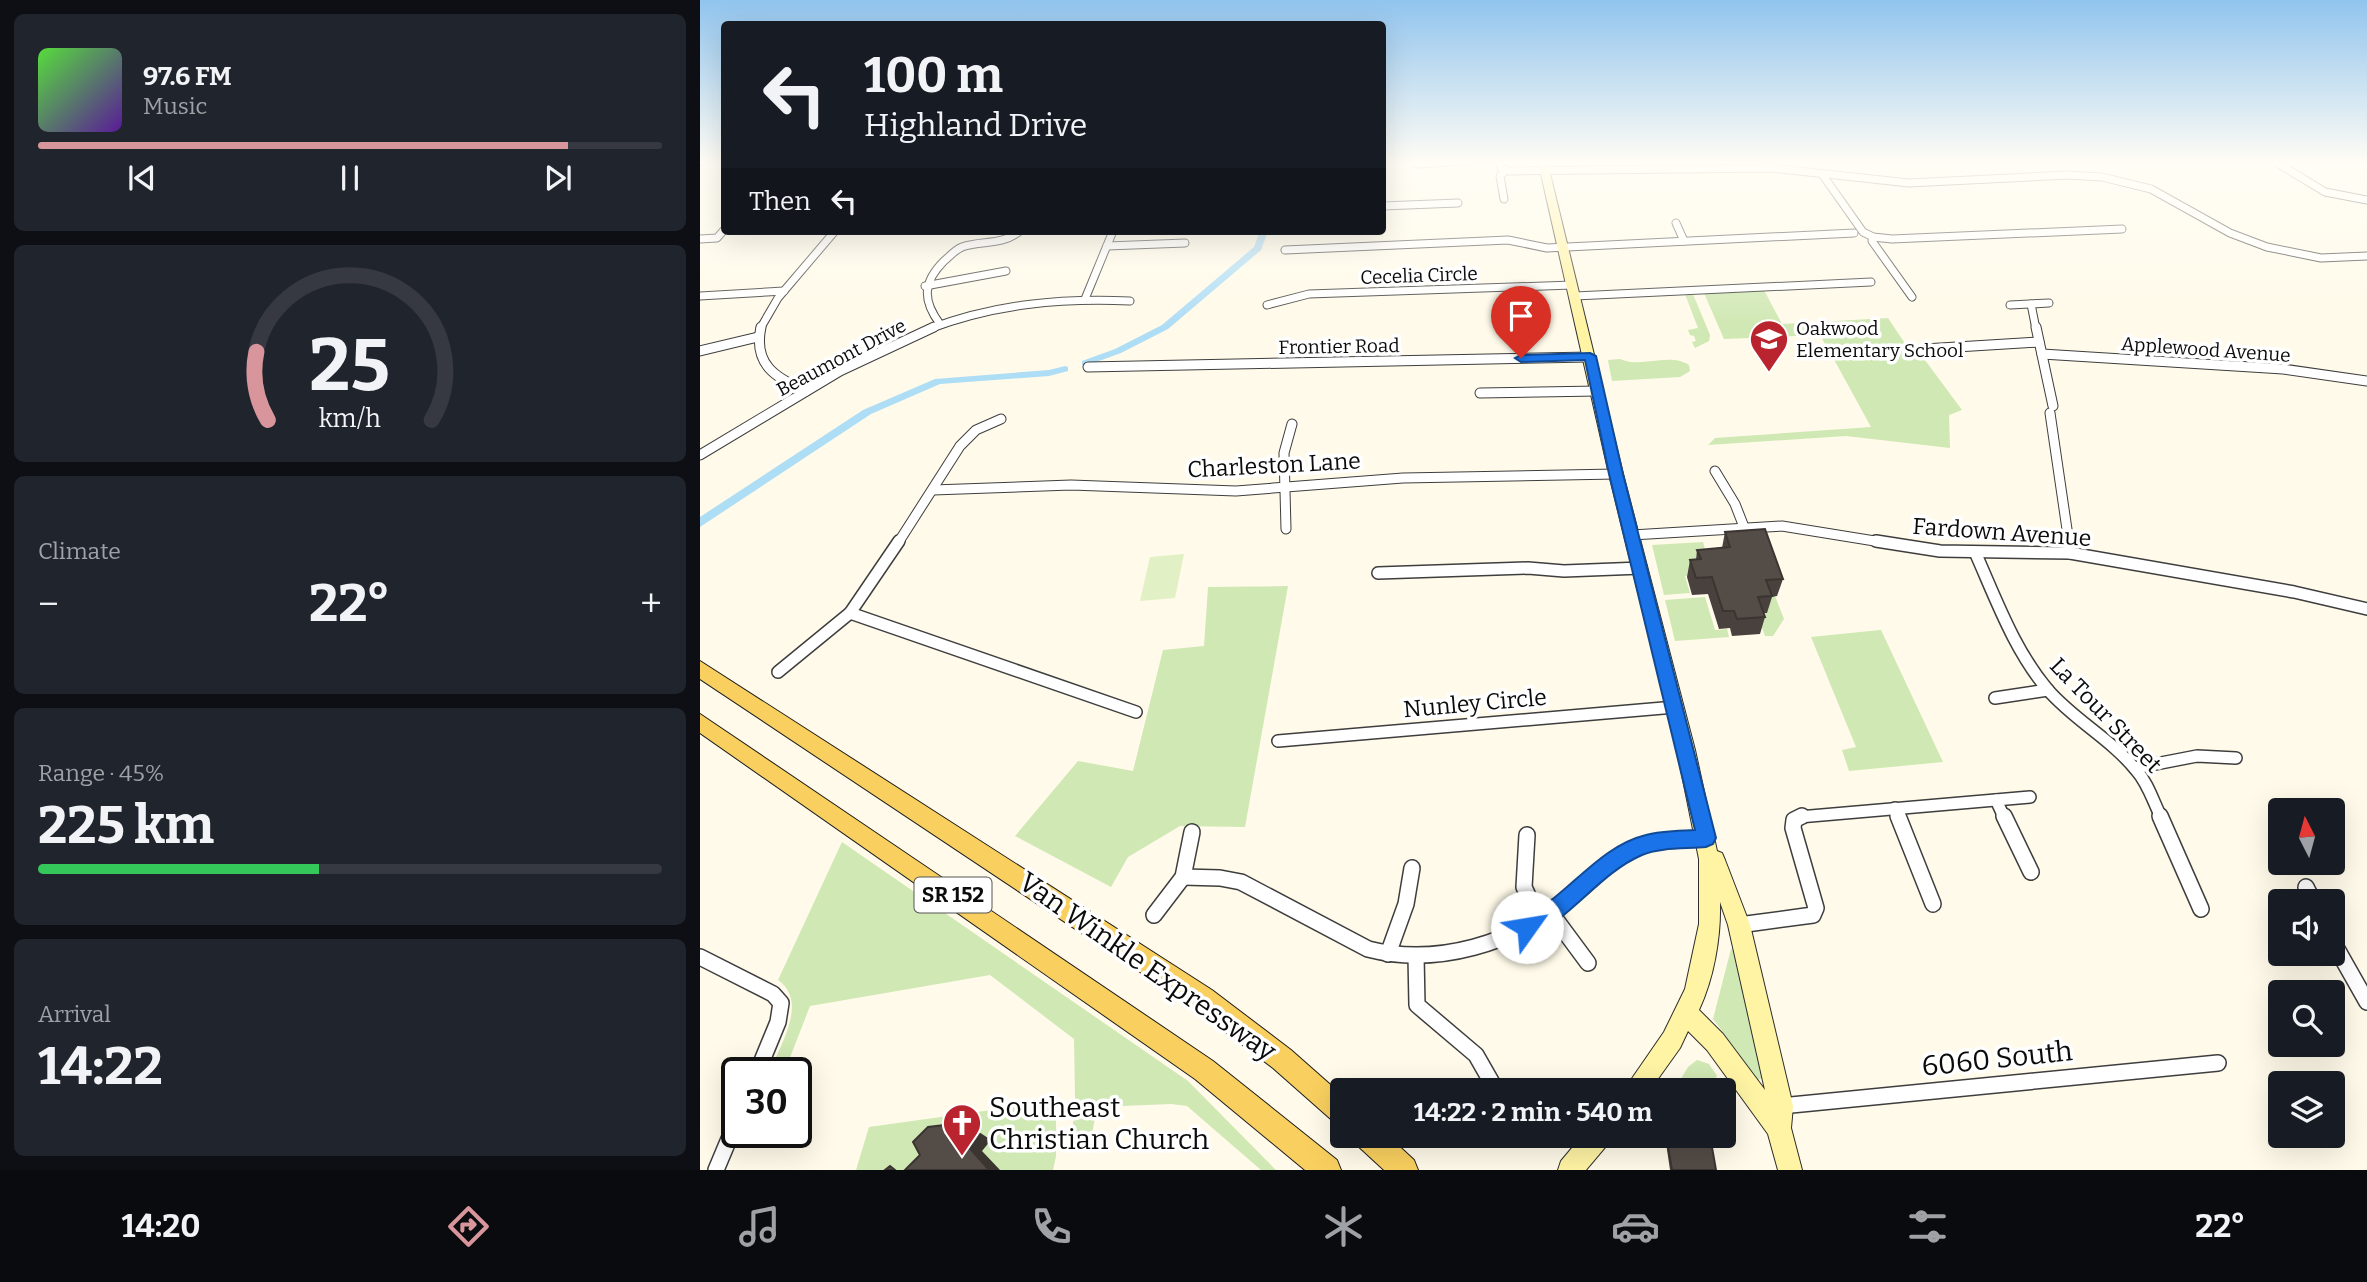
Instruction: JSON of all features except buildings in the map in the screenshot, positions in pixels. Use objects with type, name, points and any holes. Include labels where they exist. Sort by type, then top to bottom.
[{"type":"main road","points":[[1555,216],[1706,838],[1711,880],[1710,924],[1702,968],[1686,1013],[1672,1040],[1645,1078]]},
{"type":"main road","name":"Van Winkle Expressway","points":[[700,669],[1203,999],[1282,1059],[1330,1101]]},
{"type":"main road","name":"SR 152","points":[[700,722],[1204,1070],[1327,1170]]},
{"type":"main road","points":[[1706,838],[1739,925],[1790,1170]]},
{"type":"main road","points":[[1686,1013],[1780,1117]]},
{"type":"main road","points":[[1381,1148],[1405,1170]]},
{"type":"main road","points":[[1570,1170],[1588,1148]]},
{"type":"street","points":[[1851,216],[1863,232],[1873,237],[1892,239],[2122,229]]},
{"type":"street","points":[[2199,216],[2230,233],[2267,247],[2322,258],[2367,256]]},
{"type":"street","points":[[1676,223],[1684,241]]},
{"type":"street","points":[[700,239],[717,238],[721,233]]},
{"type":"street","points":[[1285,250],[1504,240],[1538,248],[1562,248],[1854,233]]},
{"type":"street","points":[[806,391],[779,378],[768,368],[760,353],[758,337],[768,313],[832,235]]},
{"type":"street","points":[[940,324],[926,305],[925,286],[939,266],[960,248],[995,244],[1012,235]]},
{"type":"street","points":[[1084,299],[1111,235]]},
{"type":"street","points":[[1873,237],[1871,241],[1912,297]]},
{"type":"street","points":[[1107,246],[1185,243]]},
{"type":"street","points":[[925,286],[1006,271]]},
{"type":"street","name":"Cecelia Circle","points":[[1267,306],[1309,294],[1871,282]]},
{"type":"street","points":[[700,296],[784,291]]},
{"type":"street","name":"Beaumont Drive","points":[[700,455],[877,352],[940,324],[1012,306],[1084,299],[1130,301]]},
{"type":"street","points":[[2010,306],[2049,303]]},
{"type":"street","points":[[2031,304],[2051,409],[2070,553]]},
{"type":"street","points":[[700,351],[758,337]]},
{"type":"street","points":[[1924,349],[2039,342]]},
{"type":"street","name":"Applewood Avenue","points":[[2042,354],[2283,369],[2367,381]]},
{"type":"street","name":"Frontier Road","points":[[1088,367],[1590,356]]},
{"type":"street","points":[[1480,393],[1598,391]]},
{"type":"street","points":[[778,672],[850,613],[883,569],[964,441],[976,430],[1001,419]]},
{"type":"street","points":[[1286,529],[1285,447],[1292,424]]},
{"type":"street","points":[[1715,471],[1735,504],[1744,527]]},
{"type":"street","name":"Charleston Lane","points":[[933,490],[1071,485],[1222,491],[1403,478],[1616,474]]},
{"type":"street","name":"Fardown Avenue","points":[[1632,535],[1790,526],[1930,550],[2070,553],[2294,592],[2367,609]]},
{"type":"street","name":"La Tour Street","points":[[1975,552],[2016,644],[2048,690],[2135,768],[2154,798],[2201,909]]},
{"type":"street","points":[[1378,573],[1528,568],[1564,571],[1641,568]]},
{"type":"street","points":[[850,613],[1136,712]]},
{"type":"street","points":[[1995,698],[2048,690]]},
{"type":"street","name":"Nunley Circle","points":[[1278,741],[1675,707]]},
{"type":"street","points":[[2135,768],[2198,753],[2216,753],[2236,758]]},
{"type":"street","points":[[1739,925],[1813,915],[1816,908],[1793,828],[1794,820],[1803,815],[2030,797]]},
{"type":"street","points":[[1996,800],[2031,872]]},
{"type":"street","points":[[1895,808],[1933,904]]},
{"type":"street","points":[[1154,915],[1183,877],[1192,832]]},
{"type":"street","points":[[1527,835],[1523,879],[1526,894],[1588,963]]},
{"type":"street","points":[[1183,877],[1228,879],[1244,883],[1365,948],[1388,954],[1416,956],[1474,947],[1510,935],[1545,917],[1611,863],[1634,849],[1648,844],[1706,838]]},
{"type":"street","points":[[1388,954],[1406,904],[1412,868]]},
{"type":"street","points":[[1416,956],[1417,1005],[1476,1055],[1489,1078]]},
{"type":"street","points":[[700,957],[773,994],[781,1003],[778,1022],[764,1057]]},
{"type":"street","points":[[2345,963],[2367,1002]]},
{"type":"street","name":"6060 South","points":[[1780,1117],[2218,1063]]},
{"type":"street","points":[[716,1170],[725,1148]]},
{"type":"green space","points":[[1764,290],[1782,324],[1888,318],[1908,348],[1830,353],[1820,335],[1724,339],[1704,293]]},
{"type":"green space","points":[[1685,294],[1693,294],[1710,335],[1709,341],[1695,348],[1692,342],[1696,341],[1688,330],[1698,328]]},
{"type":"green space","points":[[1916,348],[1962,410],[1949,415],[1950,448],[1846,436],[1708,445],[1715,438],[1871,427],[1831,354]]},
{"type":"green space","points":[[1620,359],[1628,362],[1681,361],[1689,365],[1690,371],[1680,377],[1612,381],[1608,360]]},
{"type":"green space","points":[[1703,542],[1709,563],[1695,575],[1685,576],[1690,593],[1664,595],[1652,545]]},
{"type":"green space","points":[[1184,554],[1175,598],[1140,601],[1150,557]]},
{"type":"green space","points":[[1288,586],[1245,827],[1180,826],[1128,857],[1111,887],[1015,836],[1078,761],[1133,771],[1163,650],[1204,646],[1208,587]]},
{"type":"green space","points":[[1775,596],[1784,619],[1773,636],[1765,636],[1757,614],[1761,598]]},
{"type":"green space","points":[[1705,597],[1715,630],[1727,629],[1729,637],[1675,641],[1665,600]]},
{"type":"green space","points":[[1881,630],[1943,762],[1849,771],[1842,750],[1856,747],[1811,637]]},
{"type":"green space","points":[[842,842],[1188,1081],[1276,1170],[1261,1170],[1187,1106],[1171,1104],[1097,1107],[1092,1134],[1072,1136],[1075,1098],[1074,1039],[990,975],[810,1006],[790,1057],[776,1057],[792,1012],[787,989],[778,980]]},
{"type":"green space","points":[[1731,949],[1735,950],[1766,1077],[1758,1080],[1713,1019]]},
{"type":"green space","points":[[1697,1060],[1709,1064],[1717,1076],[1682,1078],[1688,1067]]},
{"type":"green space","points":[[1056,1101],[1056,1156],[1053,1170],[856,1170],[869,1127]]},
{"type":"waterway","points":[[1085,363],[1118,351],[1165,327],[1258,248],[1263,235]]},
{"type":"waterway","points":[[700,523],[867,412],[938,381],[1049,373],[1065,369]]},
{"type":"place","name":"Oakwood Elementary School","points":[[1769,373]]},
{"type":"place","name":"Southeast Christian Church","points":[[962,1157]]},
{"type":"route","points":[[1521,358],[1590,356],[1616,474],[1706,838],[1648,844],[1634,849],[1611,863],[1559,907],[1527,927]]}]
